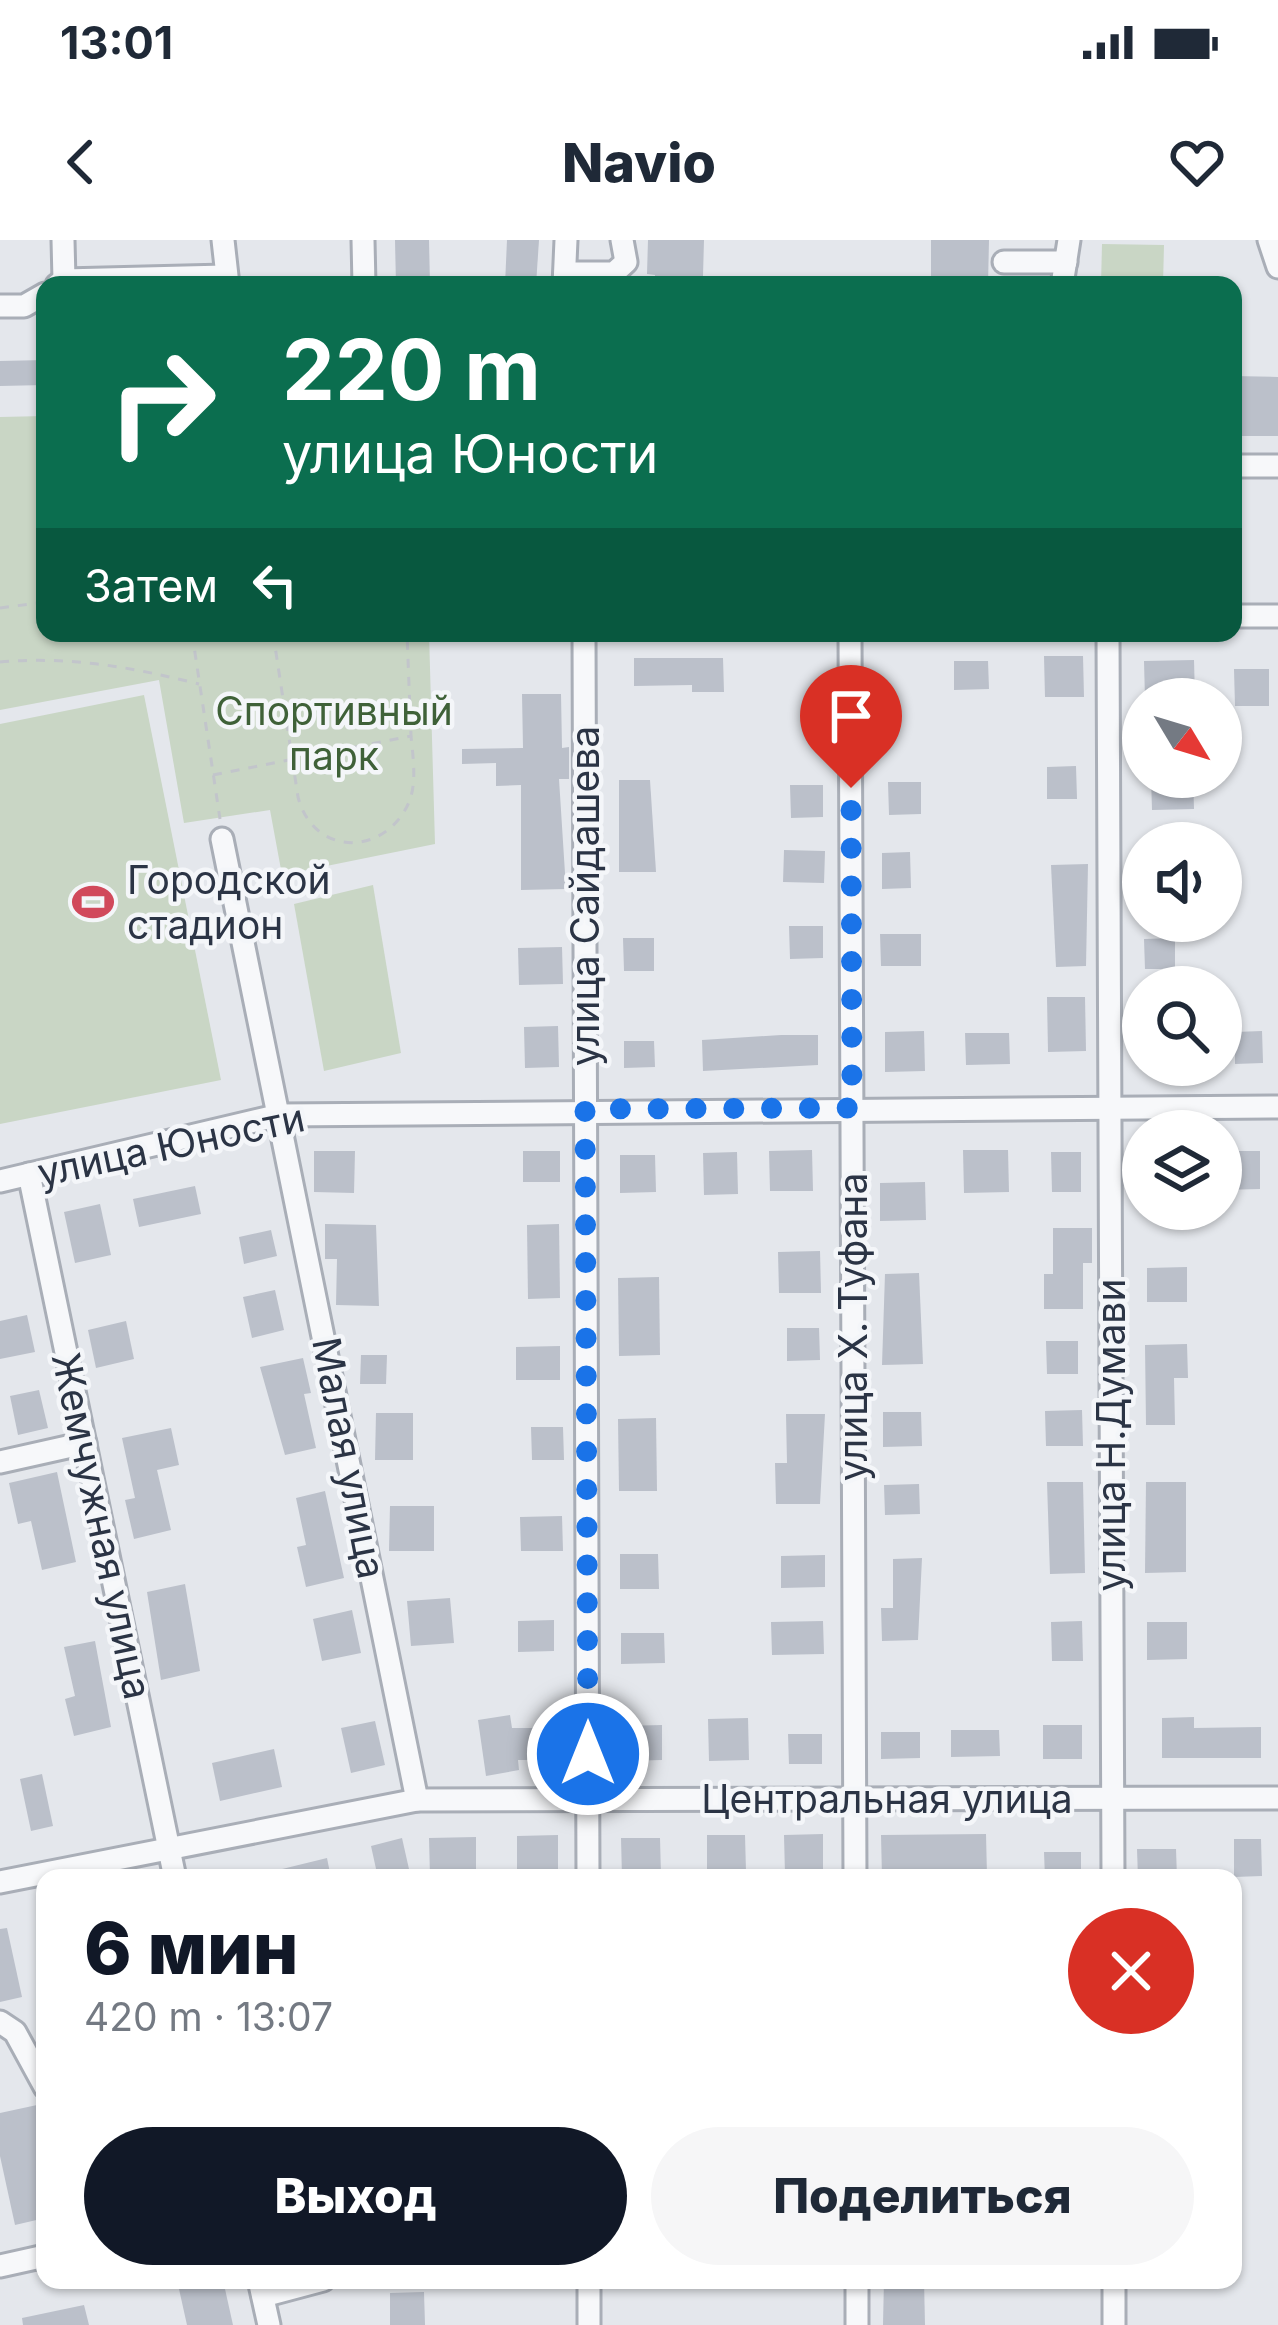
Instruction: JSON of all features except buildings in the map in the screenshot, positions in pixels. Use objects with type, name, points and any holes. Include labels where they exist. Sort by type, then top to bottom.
[{"type":"street","points":[[57,276],[63,240]]},
{"type":"street","points":[[223,240],[226,276]]},
{"type":"street","points":[[363,240],[364,276]]},
{"type":"street","points":[[565,276],[566,240]]},
{"type":"street","points":[[590,276],[614,273],[626,262],[622,240]]},
{"type":"street","points":[[1269,240],[1278,267]]},
{"type":"street","points":[[1004,262],[1066,262]]},
{"type":"street","points":[[0,306],[24,306],[36,298]]},
{"type":"street","points":[[1242,466],[1278,466]]},
{"type":"street","points":[[1242,616],[1278,616]]},
{"type":"street","name":"улица Сайдашева","points":[[584,642],[588,1869]]},
{"type":"street","name":"улица Х. Туфана","points":[[850,642],[855,1869]]},
{"type":"street","name":"улица Н.Думави","points":[[1108,642],[1113,1869]]},
{"type":"street","name":"Малая улица","points":[[222,839],[417,1801]]},
{"type":"street","name":"улица Юности","points":[[0,1181],[280,1115],[1278,1107]]},
{"type":"street","name":"Жемчужная улица","points":[[28,1174],[174,1869]]},
{"type":"street","points":[[0,1462],[85,1443]]},
{"type":"street","name":"Центральная улица","points":[[67,1869],[417,1801],[1278,1798]]},
{"type":"street","name":"Центральная улица","points":[[0,1882],[36,1875]]},
{"type":"street","points":[[0,2022],[15,2032],[36,2070]]},
{"type":"street","points":[[0,2266],[36,2258]]},
{"type":"street","points":[[261,2289],[269,2325]]},
{"type":"street","points":[[589,2289],[590,2325]]},
{"type":"street","points":[[857,2289],[857,2325]]},
{"type":"street","points":[[1114,2289],[1114,2325]]},
{"type":"path","points":[[0,608],[36,603]]},
{"type":"path","points":[[193,642],[222,839]]},
{"type":"path","points":[[274,642],[302,811],[315,833],[329,842],[361,840],[395,823],[410,800],[407,642]]},
{"type":"path","points":[[0,662],[56,657],[123,665],[200,685]]},
{"type":"path","points":[[213,775],[411,736]]},
{"type":"green space","points":[[1102,244],[1164,245],[1163,276],[1101,276]]},
{"type":"green space","name":"Спортивный парк","points":[[36,416],[36,642],[429,642],[435,844],[282,875],[270,810],[184,823],[159,680],[0,710],[0,417]]},
{"type":"green space","name":"Городской стадион","points":[[144,695],[221,1080],[0,1124],[0,724]]},
{"type":"green space","points":[[373,885],[401,1053],[324,1071],[294,904]]},
{"type":"place","name":"Городской стадион","points":[[93,902]]},
{"type":"route","points":[[588,1754],[585,1109],[852,1108],[851,788]]}]
